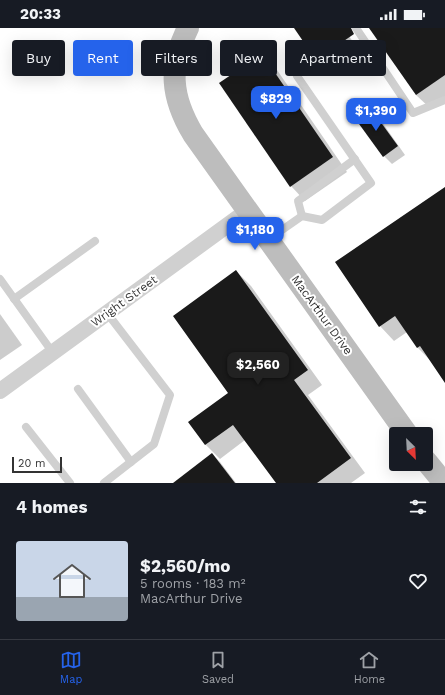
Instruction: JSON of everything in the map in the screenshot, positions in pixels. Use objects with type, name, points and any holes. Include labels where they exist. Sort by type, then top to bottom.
[{"type":"street","name":"MacArthur Drive","points":[[184,37],[175,71],[177,97],[180,110],[193,134],[402,427]]},
{"type":"street","name":"Wright Street","points":[[0,391],[248,211]]},
{"type":"street","points":[[433,470],[444,483]]},
{"type":"lane","points":[[356,28],[413,113],[445,100]]},
{"type":"lane","points":[[268,240],[302,216],[322,220],[371,183],[297,76]]},
{"type":"lane","points":[[302,216],[298,201],[355,159]]},
{"type":"lane","points":[[14,299],[95,241]]},
{"type":"lane","points":[[0,279],[53,353]]},
{"type":"lane","points":[[104,483],[154,444],[170,395],[107,313]]},
{"type":"lane","points":[[78,389],[131,462]]},
{"type":"lane","points":[[26,427],[70,483]]},
{"type":"building","points":[[294,28],[351,28],[354,34],[345,40],[302,40]]},
{"type":"building","points":[[369,28],[445,28],[445,75],[416,95],[386,52],[386,40],[377,40]]},
{"type":"building","points":[[229,76],[277,76],[333,157],[290,187],[219,83]]},
{"type":"building","points":[[369,106],[398,146],[383,157],[354,117]]},
{"type":"building","points":[[445,187],[445,383],[420,346],[417,348],[395,316],[379,327],[335,262]]},
{"type":"building","points":[[236,270],[308,370],[294,380],[351,458],[317,483],[276,483],[233,425],[205,445],[188,422],[228,393],[173,316]]},
{"type":"building","points":[[212,453],[235,483],[173,483]]}]
